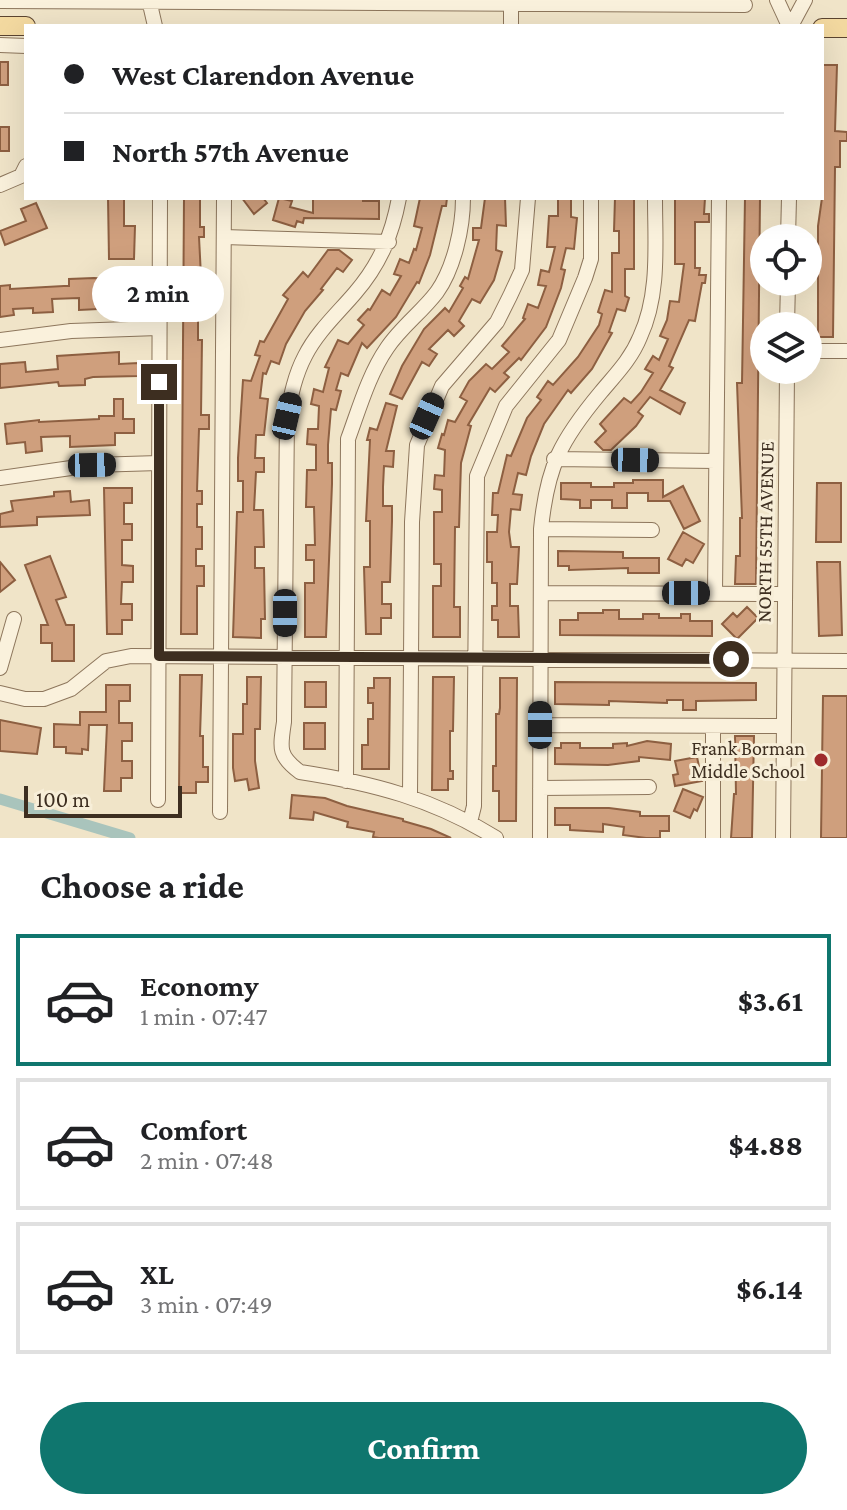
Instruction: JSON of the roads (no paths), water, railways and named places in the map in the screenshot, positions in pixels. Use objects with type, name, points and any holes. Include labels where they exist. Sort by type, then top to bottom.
[{"type":"main road","points":[[0,26],[24,26]]},
{"type":"main road","points":[[824,28],[847,28]]},
{"type":"street","points":[[149,0],[155,24]]},
{"type":"street","points":[[777,0],[789,24]]},
{"type":"street","points":[[791,24],[805,0]]},
{"type":"street","points":[[0,1],[641,2],[745,5]]},
{"type":"street","points":[[511,2],[511,24]]},
{"type":"street","points":[[0,45],[24,46]]},
{"type":"street","points":[[0,185],[21,176],[24,170]]},
{"type":"street","points":[[158,800],[160,200]]},
{"type":"street","points":[[220,812],[224,200]]},
{"type":"street","points":[[399,200],[389,242],[367,277],[317,337],[296,375],[287,416],[284,722],[281,750],[286,762],[300,772],[410,795],[470,822],[496,838]]},
{"type":"street","points":[[346,781],[348,439],[384,351],[439,290],[453,254],[463,214],[463,200]]},
{"type":"street","points":[[410,795],[413,509],[417,445],[442,386],[497,322],[522,270],[528,200]]},
{"type":"street","points":[[470,822],[474,806],[477,489],[480,464],[506,406],[559,340],[591,259],[591,200]]},
{"type":"street","points":[[540,838],[541,529],[545,490],[554,459],[572,427],[628,361],[640,337],[653,293],[655,200]]},
{"type":"street","points":[[715,593],[719,200]]},
{"type":"street","points":[[788,224],[789,200]]},
{"type":"street","points":[[224,237],[389,242]]},
{"type":"street","points":[[0,340],[71,331],[158,328]]},
{"type":"street","points":[[822,351],[847,351]]},
{"type":"street","name":"NORTH 55TH AVENUE","points":[[783,838],[787,384]]},
{"type":"street","points":[[554,459],[716,461]]},
{"type":"street","points":[[0,478],[92,465],[159,463]]},
{"type":"street","points":[[541,529],[652,530]]},
{"type":"street","points":[[541,593],[785,594]]},
{"type":"street","points":[[0,668],[14,619]]},
{"type":"street","points":[[0,693],[25,699],[44,699],[71,689],[106,661],[131,656],[847,661]]},
{"type":"street","points":[[540,725],[783,726]]},
{"type":"street","points":[[713,726],[713,838]]},
{"type":"street","points":[[540,788],[649,787]]},
{"type":"waterway","points":[[0,799],[130,838]]},
{"type":"place","name":"Frank Borman Middle School","points":[[821,760]]}]
